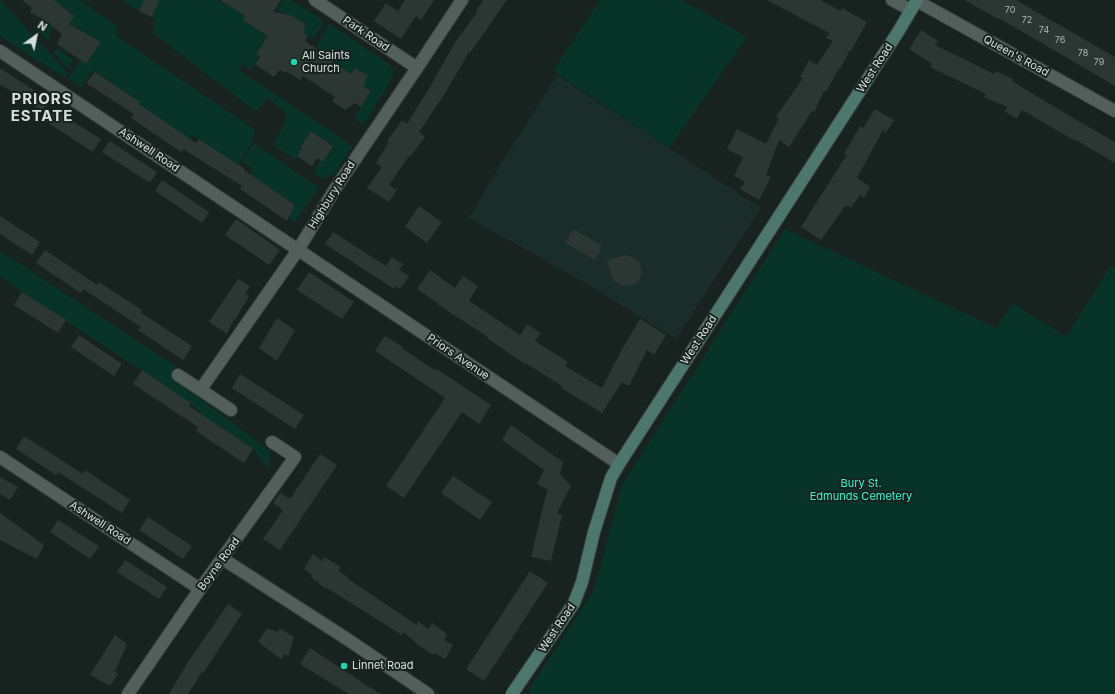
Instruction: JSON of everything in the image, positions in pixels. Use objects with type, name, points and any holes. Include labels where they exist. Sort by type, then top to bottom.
[{"type":"street","name":"Park Road","points":[[315,0],[417,68]]},
{"type":"street","name":"Highbury Road","points":[[201,389],[298,250],[333,192],[462,0]]},
{"type":"street","name":"Queen's Road","points":[[892,0],[915,4],[1115,111]]},
{"type":"street","name":"West Road","points":[[512,694],[574,602],[582,582],[594,532],[611,478],[619,464],[915,4]]},
{"type":"street","name":"Ashwell Road","points":[[0,51],[298,250]]},
{"type":"street","name":"Priors Avenue","points":[[298,250],[619,464]]},
{"type":"street","points":[[178,375],[231,410]]},
{"type":"street","name":"Boyne Road","points":[[128,694],[200,589],[295,457],[272,442]]},
{"type":"street","name":"Ashwell Road","points":[[0,457],[200,589]]},
{"type":"street","points":[[223,559],[347,639],[428,694]]},
{"type":"shaded area","points":[[557,75],[761,208],[676,339],[585,283],[469,218],[497,170]]},
{"type":"green space","points":[[0,0],[68,73],[65,78],[0,36]]},
{"type":"green space","points":[[50,0],[80,0],[118,27],[115,35],[255,130],[252,142],[238,165],[193,135],[190,140],[139,105],[140,102],[93,70],[81,88],[69,79],[80,60],[86,64],[101,42],[69,23],[73,15],[56,2]]},
{"type":"green space","points":[[122,0],[144,0],[139,11]]},
{"type":"green space","points":[[157,0],[218,0],[221,3],[223,0],[245,16],[243,20],[267,36],[256,54],[258,59],[250,70],[243,64],[239,70],[353,146],[334,175],[323,179],[313,172],[320,161],[323,162],[333,145],[311,131],[301,147],[296,160],[273,145],[287,119],[285,112],[267,98],[256,112],[153,33],[156,19],[151,17],[159,1]]},
{"type":"green space","points":[[284,0],[291,0],[317,16],[324,24],[312,39],[301,31],[305,24],[291,15],[277,10]]},
{"type":"green space","points":[[600,0],[682,0],[747,37],[669,148],[553,71]]},
{"type":"green space","points":[[48,15],[50,16],[47,23],[53,28],[47,41],[35,27],[40,20],[43,22]]},
{"type":"green space","points":[[330,24],[389,64],[392,69],[393,75],[391,80],[363,125],[355,119],[371,91],[363,86],[368,76],[355,68],[351,74],[316,51],[317,45]]},
{"type":"green space","points":[[58,48],[73,60],[68,69],[53,52]]},
{"type":"green space","points":[[254,143],[319,188],[295,222],[289,218],[295,205],[250,174],[253,169],[242,162]]},
{"type":"green space","name":"Bury St. Edmunds Cemetery","points":[[785,229],[996,328],[1013,303],[1066,337],[1111,265],[1115,267],[1115,694],[526,694],[594,590],[622,485]]},
{"type":"green space","points":[[0,251],[177,367],[171,377],[270,451],[269,470],[253,449],[205,417],[191,403],[0,276]]},
{"type":"building","points":[[22,0],[54,0],[74,16],[69,24],[101,42],[86,64],[57,44],[62,34],[50,25],[51,24],[30,12],[32,8]]},
{"type":"building","points":[[144,0],[160,0],[151,17],[139,11]]},
{"type":"building","name":"All Saints Church","points":[[220,0],[281,0],[273,12],[291,15],[305,24],[304,33],[308,36],[305,41],[317,49],[316,51],[351,74],[355,68],[368,76],[363,86],[371,91],[361,107],[355,103],[345,110],[332,101],[335,97],[303,76],[300,80],[286,71],[285,73],[280,70],[274,77],[255,64],[260,57],[256,54],[268,36],[243,20],[245,16]]},
{"type":"building","points":[[405,0],[434,0],[421,20],[416,16],[401,39],[374,21],[386,3],[398,11]]},
{"type":"building","points":[[483,0],[507,0],[470,53],[469,52],[447,90],[419,132],[425,137],[410,157],[409,156],[389,185],[397,190],[389,202],[367,188],[382,167],[376,163],[389,142],[387,141],[402,120],[407,124],[456,41],[477,12],[476,11]]},
{"type":"building","points":[[767,0],[820,0],[841,11],[842,8],[867,22],[826,92],[824,91],[814,112],[812,111],[789,147],[779,140],[766,175],[771,177],[759,200],[740,189],[745,182],[734,176],[743,157],[727,149],[737,129],[766,144],[779,118],[776,117],[803,78],[800,77],[809,60],[817,65],[833,41],[826,38],[829,33]]},
{"type":"building","points":[[964,0],[1016,0],[1115,57],[1115,86],[999,18],[998,19]]},
{"type":"building","points":[[921,30],[938,41],[935,45],[994,74],[996,71],[1013,79],[1012,81],[1115,142],[1115,163],[1022,110],[1017,119],[1004,111],[1007,107],[984,97],[986,94],[930,67],[932,64],[909,49]]},
{"type":"building","points":[[0,68],[49,100],[42,111],[0,84]]},
{"type":"building","points":[[95,72],[140,102],[139,104],[196,143],[199,139],[245,169],[244,170],[295,205],[287,221],[240,189],[242,186],[183,149],[181,152],[131,118],[134,114],[86,83]]},
{"type":"building","points":[[53,109],[101,139],[93,152],[45,121]]},
{"type":"building","points":[[875,109],[894,120],[886,133],[883,130],[857,178],[870,187],[864,198],[860,195],[851,208],[846,205],[821,240],[801,227],[846,156],[844,154],[860,126],[863,128]]},
{"type":"building","points":[[311,131],[333,146],[323,162],[317,158],[312,166],[297,156]]},
{"type":"building","points":[[110,141],[157,172],[150,183],[102,152]]},
{"type":"building","points":[[162,180],[209,212],[202,223],[155,191]]},
{"type":"building","points":[[419,206],[442,222],[427,243],[405,227]]},
{"type":"building","points":[[0,216],[40,242],[32,255],[0,234]]},
{"type":"building","points":[[236,219],[280,250],[269,265],[225,235]]},
{"type":"building","points":[[573,229],[601,245],[601,250],[595,260],[565,243]]},
{"type":"building","points":[[333,232],[386,266],[392,257],[403,264],[399,270],[409,276],[400,289],[396,286],[394,289],[325,244]]},
{"type":"building","points":[[45,250],[97,285],[99,282],[142,310],[140,312],[192,346],[183,360],[138,330],[141,327],[83,289],[81,293],[36,263]]},
{"type":"building","points":[[625,255],[635,258],[639,262],[642,272],[638,281],[633,285],[628,286],[623,286],[615,281],[612,277],[607,260]]},
{"type":"building","points":[[430,270],[455,288],[463,276],[478,286],[469,301],[520,335],[527,324],[541,333],[535,341],[568,362],[565,366],[602,388],[622,349],[640,319],[666,335],[654,355],[647,350],[629,386],[622,382],[602,413],[561,388],[562,386],[527,364],[526,365],[487,338],[488,337],[437,304],[438,303],[417,289]]},
{"type":"building","points":[[309,272],[354,302],[342,319],[297,290]]},
{"type":"building","points":[[238,279],[250,286],[245,294],[249,296],[235,320],[234,319],[227,334],[209,322]]},
{"type":"building","points":[[22,292],[66,320],[58,333],[14,305]]},
{"type":"building","points":[[277,318],[295,330],[277,361],[259,348]]},
{"type":"building","points":[[79,335],[122,364],[114,376],[71,347]]},
{"type":"building","points":[[385,336],[436,371],[437,369],[491,405],[479,424],[462,412],[404,498],[386,486],[445,398],[375,351]]},
{"type":"building","points":[[142,370],[191,403],[189,406],[253,449],[244,463],[196,431],[198,427],[133,384]]},
{"type":"building","points":[[240,374],[304,415],[295,429],[232,388]]},
{"type":"building","points":[[511,425],[563,462],[560,474],[571,486],[557,513],[562,515],[551,561],[531,557],[548,490],[537,484],[544,470],[502,440]]},
{"type":"building","points":[[24,436],[83,474],[85,470],[130,500],[122,513],[58,472],[56,475],[16,449]]},
{"type":"building","points":[[320,454],[337,465],[280,550],[263,539],[283,510],[273,503],[280,493],[290,499]]},
{"type":"building","points":[[453,476],[492,502],[480,520],[441,493]]},
{"type":"building","points":[[0,477],[18,487],[10,500],[0,494]]},
{"type":"building","points":[[0,513],[44,545],[37,559],[0,540]]},
{"type":"building","points":[[148,517],[192,546],[183,559],[139,530]]},
{"type":"building","points":[[58,520],[99,546],[90,559],[50,532]]},
{"type":"building","points":[[313,554],[322,561],[324,557],[341,567],[338,571],[348,577],[347,578],[417,625],[418,621],[428,629],[432,623],[447,634],[444,640],[453,645],[445,659],[435,653],[433,655],[418,645],[404,632],[402,635],[327,588],[326,589],[311,577],[312,575],[304,569]]},
{"type":"building","points":[[125,560],[167,587],[159,599],[117,572]]},
{"type":"building","points":[[530,571],[548,583],[484,681],[466,669]]},
{"type":"building","points":[[228,604],[242,614],[188,694],[169,694],[188,662]]},
{"type":"building","points":[[267,628],[277,632],[280,628],[294,637],[288,657],[285,654],[281,659],[258,642]]},
{"type":"building","points":[[115,635],[127,644],[115,671],[118,674],[110,686],[90,675]]},
{"type":"building","points":[[310,648],[380,694],[349,694],[300,664]]},
{"type":"place","name":"All Saints Church","points":[[294,62]]},
{"type":"place","name":"Linnet Road","points":[[344,666]]},
{"type":"district","name":"PRIORS ESTATE","points":[[42,108]]}]
